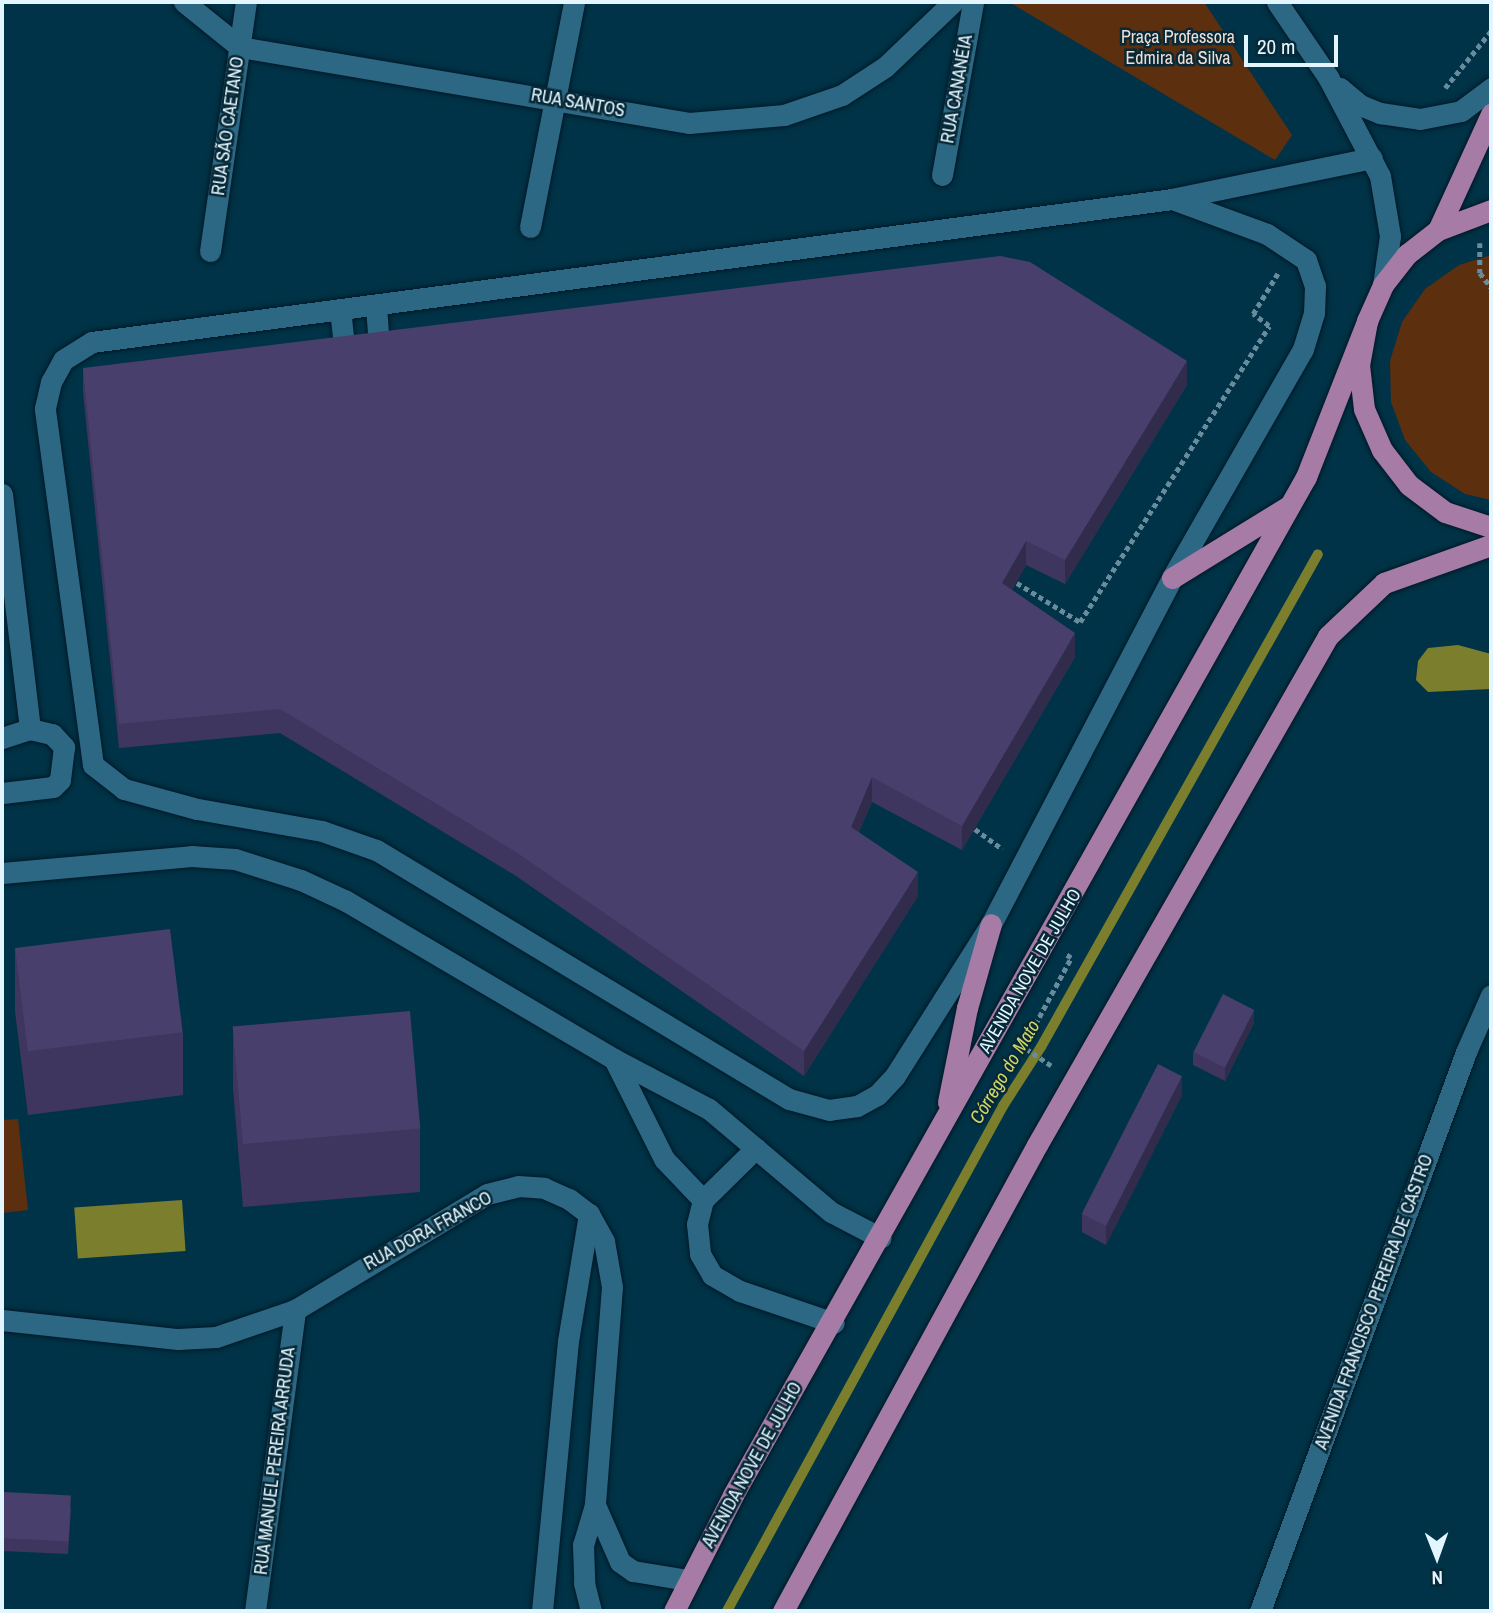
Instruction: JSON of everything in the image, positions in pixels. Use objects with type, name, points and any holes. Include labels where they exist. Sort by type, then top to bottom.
[{"type":"main road","points":[[1438,230],[1491,114]]},
{"type":"main road","points":[[1485,212],[1438,230],[1407,254],[1383,285],[1367,321],[1359,365],[1364,409],[1381,450],[1409,485],[1445,512],[1491,527]]},
{"type":"main road","name":"AVENIDA NOVE DE JULHO","points":[[674,1611],[688,1580],[1291,504],[1367,321]]},
{"type":"main road","points":[[1172,578],[1291,504]]},
{"type":"main road","points":[[783,1611],[1037,1145],[1328,636],[1384,583],[1491,545]]},
{"type":"main road","points":[[944,1123],[967,1008],[991,924]]},
{"type":"street","name":"RUA SANTOS","points":[[184,2],[240,47],[689,123],[784,116],[842,95],[863,81],[953,2]]},
{"type":"street","name":"RUA SÃO CAETANO","points":[[210,251],[246,2]]},
{"type":"street","points":[[530,227],[574,2]]},
{"type":"street","name":"RUA CANANÉIA","points":[[942,175],[972,2]]},
{"type":"street","points":[[1277,2],[1328,77],[1372,158],[1389,216],[1383,285]]},
{"type":"street","points":[[1328,77],[1360,105],[1420,119],[1461,111],[1491,88]]},
{"type":"street","points":[[1172,199],[1267,234],[1292,248],[1306,260],[1315,286],[1314,313],[1303,349],[1172,578],[991,924],[895,1076],[858,1106],[829,1110],[789,1099],[376,850],[322,831],[197,809],[124,789],[93,765],[46,439],[45,408],[51,382],[64,360],[92,342],[1172,199],[1372,158]]},
{"type":"street","points":[[376,306],[384,376]]},
{"type":"street","points":[[340,309],[349,389]]},
{"type":"street","points":[[2,494],[30,729]]},
{"type":"street","points":[[2,738],[30,729],[52,734],[64,747],[60,780],[53,787],[2,793]]},
{"type":"street","points":[[64,747],[89,744]]},
{"type":"street","points":[[2,873],[191,856],[235,859],[267,867],[346,901],[614,1059],[709,1109],[831,1212],[881,1238]]},
{"type":"street","name":"AVENIDA FRANCISCO PEREIRA DE CASTRO","points":[[1260,1611],[1461,1065],[1491,995]]},
{"type":"street","points":[[614,1059],[664,1159],[703,1200]]},
{"type":"street","points":[[756,1148],[703,1200],[697,1224],[700,1254],[712,1275],[740,1291],[834,1323]]},
{"type":"street","name":"RUA DORA FRANCO","points":[[2,1320],[178,1339],[216,1337],[295,1310],[487,1194],[518,1186],[544,1188],[589,1214]]},
{"type":"street","points":[[589,1214],[604,1241],[612,1287],[595,1505],[583,1545],[584,1583],[591,1611]]},
{"type":"street","points":[[542,1611],[568,1341],[589,1214]]},
{"type":"street","name":"RUA MANUEL PEREIRA ARRUDA","points":[[255,1611],[295,1310]]},
{"type":"street","points":[[595,1505],[620,1562],[633,1571],[688,1580]]},
{"type":"path","points":[[1420,119],[1491,31]]},
{"type":"path","points":[[1485,212],[1480,273],[1491,287]]},
{"type":"path","points":[[1017,583],[1080,622],[1269,326],[1253,314],[1292,248]]},
{"type":"path","points":[[1023,1047],[1052,1063]]},
{"type":"green space","name":"Praça Professora Edmira da Silva","points":[[1009,2],[1204,2],[1292,135],[1275,160]]},
{"type":"green space","points":[[1491,255],[1491,500],[1465,494],[1431,472],[1405,440],[1391,402],[1390,361],[1402,322],[1425,289],[1459,265]]},
{"type":"green space","points":[[18,1119],[28,1210],[2,1213],[2,1120]]},
{"type":"shaded area","points":[[1458,645],[1491,654],[1491,689],[1428,692],[1416,680],[1418,661],[1428,648]]},
{"type":"shaded area","points":[[182,1200],[186,1251],[78,1258],[74,1208]]},
{"type":"building","points":[[1000,256],[1030,262],[1187,361],[1065,560],[1026,541],[1002,583],[1075,633],[962,826],[872,777],[851,827],[918,872],[804,1051],[516,852],[280,709],[119,724],[83,368]]},
{"type":"building","points":[[170,929],[183,1032],[28,1051],[15,948]]},
{"type":"building","points":[[1223,994],[1254,1010],[1225,1068],[1193,1052]]},
{"type":"building","points":[[410,1011],[420,1129],[243,1144],[233,1027]]},
{"type":"building","points":[[1158,1064],[1182,1076],[1106,1226],[1082,1214]]},
{"type":"building","points":[[4,1492],[71,1496],[69,1541],[2,1538]]},
{"type":"waterway","name":"Córrego do Mato","points":[[727,1611],[1003,1106],[1041,1047],[1318,554]]}]
